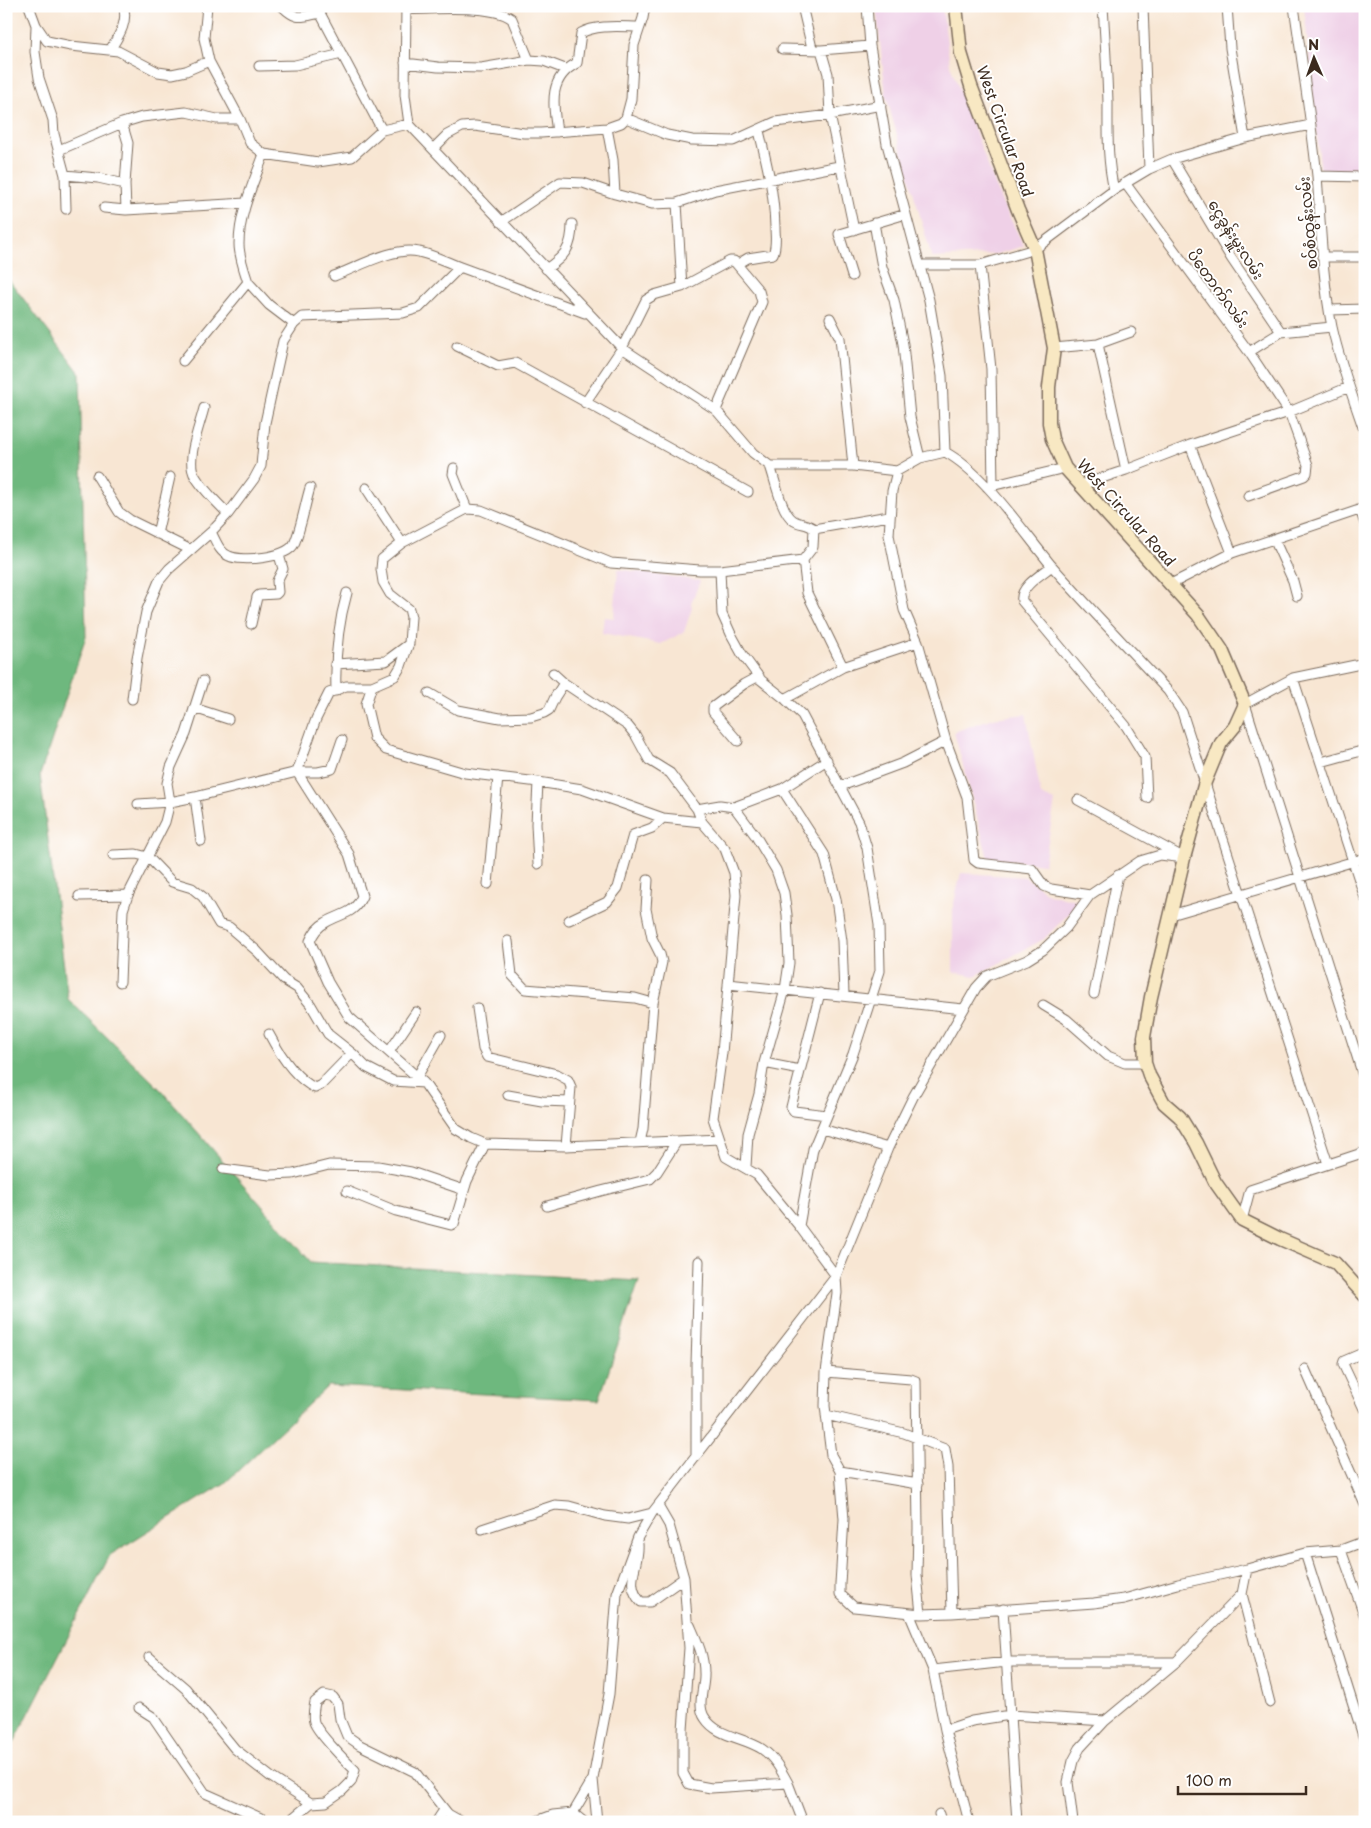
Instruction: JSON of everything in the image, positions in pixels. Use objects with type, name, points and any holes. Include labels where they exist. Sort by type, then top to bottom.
[{"type":"street","points":[[29,6],[36,25],[47,41],[70,46],[118,51],[158,72],[172,74],[209,62]]},
{"type":"street","points":[[110,50],[125,20],[124,6]]},
{"type":"street","points":[[207,6],[204,38],[209,62],[240,119],[250,143],[264,154],[318,162],[352,157],[382,130],[409,124]]},
{"type":"street","points":[[282,6],[297,18],[319,9],[382,130]]},
{"type":"street","points":[[432,149],[447,135],[462,127],[475,126],[524,133],[607,128],[620,123],[626,118],[631,99],[634,45],[645,6]]},
{"type":"street","points":[[802,6],[828,74],[830,115],[839,166],[854,230]]},
{"type":"street","points":[[867,6],[870,46],[887,144],[929,300],[942,376],[945,452]]},
{"type":"street","name":"West Circular Road","points":[[956,6],[961,53],[971,86],[1018,210],[1035,249],[1054,348],[1049,387],[1049,423],[1052,440],[1065,468],[1198,615],[1222,650],[1245,704]]},
{"type":"street","points":[[1103,6],[1108,101],[1109,170],[1114,190]]},
{"type":"street","points":[[1143,6],[1149,169]]},
{"type":"street","points":[[1227,6],[1230,48],[1245,138]]},
{"type":"street","name":"စဝ်စံထွန်းလမ်း","points":[[1294,6],[1311,124],[1317,176],[1322,257],[1332,327],[1348,386],[1362,416],[1365,432]]},
{"type":"street","points":[[529,60],[512,19],[506,14],[490,11],[405,8],[405,96],[409,124],[622,348],[716,410],[753,453],[770,466],[787,516],[794,522],[806,524],[814,530],[889,516]]},
{"type":"street","points":[[36,25],[35,52],[39,78],[51,111],[65,175],[66,209]]},
{"type":"street","points":[[557,132],[553,102],[558,83],[565,69],[577,63],[578,41],[581,33],[586,30],[640,27]]},
{"type":"street","points":[[782,49],[870,46]]},
{"type":"street","points":[[259,66],[295,65],[342,54]]},
{"type":"street","points":[[405,63],[438,67],[481,68],[529,60],[544,61],[565,69]]},
{"type":"street","points":[[626,118],[667,135],[692,140],[733,141],[759,131],[775,122],[830,115],[881,105]]},
{"type":"street","points":[[59,150],[142,116],[186,112],[218,119],[240,119]]},
{"type":"street","points":[[122,123],[128,143],[125,184],[126,210]]},
{"type":"street","points":[[920,265],[980,265],[1035,249],[1114,190],[1149,169],[1172,159],[1245,138],[1311,124]]},
{"type":"street","points":[[607,128],[613,160],[615,194]]},
{"type":"street","points":[[738,264],[748,258],[773,254],[776,246],[775,210],[771,180],[759,131]]},
{"type":"street","points":[[264,154],[246,203],[239,244],[248,282],[269,306],[294,324]]},
{"type":"street","name":"ငွေခွန်းမှူးလမ်း","points":[[1172,159],[1231,258],[1281,332]]},
{"type":"street","points":[[501,222],[560,182],[583,183],[652,204],[677,203],[715,190],[839,166]]},
{"type":"street","points":[[65,175],[98,178],[125,184]]},
{"type":"street","points":[[1317,176],[1365,177]]},
{"type":"street","name":"ပိတောက်လမ်း","points":[[1125,183],[1249,352],[1288,412],[1308,465],[1307,473],[1304,476],[1248,496]]},
{"type":"street","points":[[104,208],[126,210],[246,203]]},
{"type":"street","points":[[677,203],[682,287]]},
{"type":"street","points":[[852,276],[839,234],[906,214]]},
{"type":"street","points":[[874,223],[882,267],[894,300],[903,344],[910,417],[920,458]]},
{"type":"street","points":[[546,269],[561,259],[566,252],[572,233],[572,224]]},
{"type":"street","points":[[334,276],[392,253],[420,252],[588,314]]},
{"type":"street","points":[[1322,257],[1365,257]]},
{"type":"street","points":[[585,403],[622,348],[646,300],[654,295],[682,287],[734,260],[759,291],[762,302],[716,410]]},
{"type":"street","points":[[980,265],[991,368],[990,486]]},
{"type":"street","points":[[132,699],[137,658],[146,612],[159,581],[168,569],[211,532],[228,514],[254,479],[260,466],[265,422],[283,341],[294,324],[302,317],[402,313],[419,308],[460,268]]},
{"type":"street","points":[[183,360],[248,282]]},
{"type":"street","points":[[1330,310],[1365,310]]},
{"type":"street","points":[[830,318],[840,338],[853,466]]},
{"type":"street","points":[[1249,352],[1281,332],[1332,327]]},
{"type":"street","points":[[1054,348],[1098,344],[1131,332]]},
{"type":"street","points":[[1098,344],[1126,470]]},
{"type":"street","points":[[457,346],[498,366],[515,363],[748,492]]},
{"type":"street","points":[[1081,485],[1126,470],[1190,444],[1288,412],[1348,386]]},
{"type":"street","points":[[204,408],[191,458],[191,467],[194,476],[228,514]]},
{"type":"street","points":[[1190,444],[1232,553]]},
{"type":"street","points":[[770,466],[853,466],[897,471],[920,458],[945,452],[960,460],[990,486],[1052,566],[1168,690],[1182,712],[1328,1164]]},
{"type":"street","points":[[454,468],[453,474],[468,509]]},
{"type":"street","points":[[990,486],[1065,468]]},
{"type":"street","points":[[897,471],[892,490],[889,535],[904,610],[918,642],[946,741],[967,797],[974,860],[978,863],[1032,869],[1044,886],[1051,889],[1090,895]]},
{"type":"street","points":[[97,476],[119,512],[130,520],[191,550]]},
{"type":"street","points":[[157,534],[170,477]]},
{"type":"street","points":[[211,532],[220,549],[231,558],[273,557],[284,553],[294,545],[310,488]]},
{"type":"street","points":[[366,488],[402,543]]},
{"type":"street","points":[[1171,584],[1232,553],[1362,508],[1365,524]]},
{"type":"street","points":[[297,772],[316,720],[329,693],[346,686],[372,686],[395,676],[401,666],[409,643],[411,617],[409,609],[390,594],[383,582],[382,559],[402,543],[468,509],[481,510],[611,563],[720,570],[803,560]]},
{"type":"street","points":[[814,530],[812,547],[803,560],[807,593],[843,667]]},
{"type":"street","points":[[1274,538],[1293,581],[1297,596]]},
{"type":"street","points":[[251,624],[257,597],[278,592],[277,581],[283,570],[278,555]]},
{"type":"street","points":[[1052,566],[1023,590],[1022,601],[1126,726],[1144,757],[1147,798]]},
{"type":"street","points":[[720,570],[722,614],[742,654],[759,676],[785,698],[802,716],[859,822],[880,925],[880,971],[853,1054],[813,1149],[799,1226]]},
{"type":"street","points":[[336,691],[335,664],[347,593]]},
{"type":"street","points":[[785,698],[843,667],[918,642]]},
{"type":"street","points":[[335,664],[386,661],[409,643]]},
{"type":"street","points":[[1365,663],[1293,678],[1245,704],[1235,726],[1221,743],[1204,782],[1184,858],[1151,997],[1144,1037],[1145,1063],[1149,1075],[1164,1103],[1180,1117],[1215,1182],[1242,1220],[1280,1240],[1335,1263],[1365,1296]]},
{"type":"street","points":[[552,673],[628,726],[636,736],[649,760],[670,773],[697,809],[702,822],[725,849],[734,873],[736,896],[713,1118],[726,1157],[757,1175],[799,1226],[836,1276],[837,1293],[826,1372],[826,1416],[831,1455],[840,1471],[844,1519],[840,1594],[854,1607],[921,1614],[1094,1603],[1124,1599],[1305,1553],[1341,1550],[1365,1540]]},
{"type":"street","points":[[738,741],[713,712],[713,707],[737,689],[759,676]]},
{"type":"street","points":[[1293,678],[1365,898]]},
{"type":"street","points":[[120,982],[123,910],[128,895],[165,822],[170,802],[167,783],[171,767],[186,734],[203,681]]},
{"type":"street","points":[[429,693],[458,710],[500,718],[531,717],[544,714],[549,710],[564,682]]},
{"type":"street","points":[[372,686],[366,704],[374,738],[386,750],[465,773],[582,789],[663,818],[702,822]]},
{"type":"street","points":[[1245,704],[1365,1082]]},
{"type":"street","points":[[194,708],[228,719]]},
{"type":"street","points":[[138,804],[195,798],[297,772],[318,772],[332,768],[342,740]]},
{"type":"street","points":[[841,786],[903,762],[946,741]]},
{"type":"street","points":[[1321,762],[1365,750]]},
{"type":"street","points":[[697,809],[720,805],[734,807],[782,789],[827,760]]},
{"type":"street","points":[[297,772],[350,854],[362,896],[355,909],[323,923],[315,931],[310,941],[312,950],[349,1017],[424,1083],[456,1129],[485,1144],[566,1146],[720,1139]]},
{"type":"street","points":[[488,884],[498,777]]},
{"type":"street","points":[[538,782],[536,824],[538,864]]},
{"type":"street","points":[[782,789],[824,854],[836,899],[842,941],[844,996]]},
{"type":"street","points":[[195,798],[201,841]]},
{"type":"street","points":[[1078,800],[1184,858]]},
{"type":"street","points":[[734,807],[755,835],[776,870],[784,893],[789,963],[785,990],[764,1063],[759,1094],[748,1134],[746,1167]]},
{"type":"street","points":[[569,920],[607,902],[618,888],[633,835],[652,828],[663,818]]},
{"type":"street","points":[[113,855],[136,854],[148,857],[172,882],[192,888],[203,897],[219,924],[229,927],[257,951],[284,980],[297,988],[311,1005],[328,1034],[366,1067],[393,1081],[424,1083]]},
{"type":"street","points":[[597,1822],[593,1779],[609,1694],[617,1594],[638,1536],[655,1509],[836,1276],[888,1148],[913,1097],[962,1009],[976,988],[987,976],[1027,960],[1043,950],[1066,928],[1090,895],[1140,861],[1160,855],[1184,858]]},
{"type":"street","points":[[1171,915],[1365,858]]},
{"type":"street","points":[[1094,994],[1118,875]]},
{"type":"street","points":[[640,1142],[643,1129],[653,1003],[662,962],[652,938],[646,909],[648,880]]},
{"type":"street","points":[[79,896],[128,895]]},
{"type":"street","points":[[508,941],[512,975],[525,989],[635,998],[653,1003]]},
{"type":"street","points":[[728,984],[962,1009]]},
{"type":"street","points":[[820,993],[791,1107],[794,1111],[827,1115]]},
{"type":"street","points":[[1043,1005],[1066,1018],[1108,1056],[1125,1063],[1145,1063]]},
{"type":"street","points":[[477,1008],[483,1049],[487,1057],[564,1076],[568,1080],[571,1086],[566,1146]]},
{"type":"street","points":[[389,1052],[416,1012]]},
{"type":"street","points":[[268,1034],[283,1059],[308,1085],[315,1088],[321,1085],[352,1053]]},
{"type":"street","points":[[416,1077],[441,1035]]},
{"type":"street","points":[[764,1063],[800,1070]]},
{"type":"street","points":[[508,1095],[542,1101],[569,1102]]},
{"type":"street","points":[[822,1129],[888,1148]]},
{"type":"street","points":[[547,1206],[600,1191],[650,1180],[677,1141]]},
{"type":"street","points":[[347,1191],[396,1211],[451,1225],[454,1224],[464,1190],[485,1144]]},
{"type":"street","points":[[1242,1220],[1250,1190],[1365,1152]]},
{"type":"street","points":[[223,1168],[270,1175],[293,1174],[328,1165],[378,1166],[411,1172],[464,1190]]},
{"type":"street","points":[[696,1457],[699,1261]]},
{"type":"street","points":[[1365,1352],[1344,1360],[1343,1364],[1365,1412]]},
{"type":"street","points":[[1305,1369],[1365,1505]]},
{"type":"street","points":[[826,1372],[916,1381],[918,1575],[921,1614]]},
{"type":"street","points":[[826,1416],[904,1432],[945,1449],[948,1467],[952,1613]]},
{"type":"street","points":[[840,1471],[918,1484]]},
{"type":"street","points":[[482,1529],[555,1505],[569,1506],[606,1516],[628,1519],[655,1509]]},
{"type":"street","points":[[655,1509],[669,1526],[684,1578],[688,1620],[688,1656],[683,1730],[683,1773],[689,1784],[711,1788],[788,1782]]},
{"type":"street","points":[[638,1536],[639,1550],[632,1587],[635,1596],[641,1602],[650,1602],[684,1578]]},
{"type":"street","points":[[1341,1550],[1365,1617]]},
{"type":"street","points":[[1305,1553],[1365,1742]]},
{"type":"street","points":[[1247,1569],[1242,1594],[1270,1703]]},
{"type":"street","points":[[1073,1822],[1068,1782],[1073,1761],[1080,1748],[1105,1721],[1176,1662],[1242,1594]]},
{"type":"street","points":[[1002,1609],[1017,1822]]},
{"type":"street","points":[[909,1613],[933,1670],[945,1730],[969,1822]]},
{"type":"street","points":[[688,1620],[702,1652],[704,1674],[700,1703],[703,1717],[712,1727],[762,1749],[778,1765],[788,1782],[803,1822]]},
{"type":"street","points":[[149,1657],[186,1690],[235,1749],[271,1777],[311,1803]]},
{"type":"street","points":[[933,1670],[1007,1662],[1176,1662]]},
{"type":"street","points":[[288,1822],[311,1803],[326,1802],[342,1791],[351,1782],[355,1770],[346,1762],[314,1723],[313,1711],[315,1702],[324,1695],[332,1697],[338,1704],[340,1719],[347,1736],[360,1745],[415,1772],[444,1810],[462,1822]]},
{"type":"street","points":[[139,1708],[153,1717],[205,1793],[270,1822]]},
{"type":"street","points":[[945,1730],[972,1721],[1010,1715],[1105,1721]]},
{"type":"street","points":[[566,1822],[593,1779]]},
{"type":"street","points":[[436,1822],[444,1810]]},
{"type":"street","points":[[534,1822],[553,1815],[573,1813],[584,1822]]},
{"type":"shaded area","points":[[876,6],[942,6],[950,65],[1001,200],[1024,246],[997,254],[932,258],[886,96]]},
{"type":"shaded area","points":[[1304,6],[1365,6],[1365,175],[1321,174]]},
{"type":"shaded area","points":[[618,569],[700,581],[691,603],[692,608],[684,632],[661,644],[602,633],[604,617],[614,618]]},
{"type":"shaded area","points":[[1026,714],[1041,795],[1055,801],[1044,864],[988,858],[954,732],[993,718]]},
{"type":"shaded area","points":[[961,873],[1025,877],[1049,894],[1081,901],[1044,939],[975,976],[953,972],[953,907]]},
{"type":"green space","points":[[6,276],[80,373],[86,637],[40,775],[68,999],[160,1089],[311,1262],[639,1281],[599,1400],[328,1386],[225,1483],[110,1555],[6,1758]]}]
